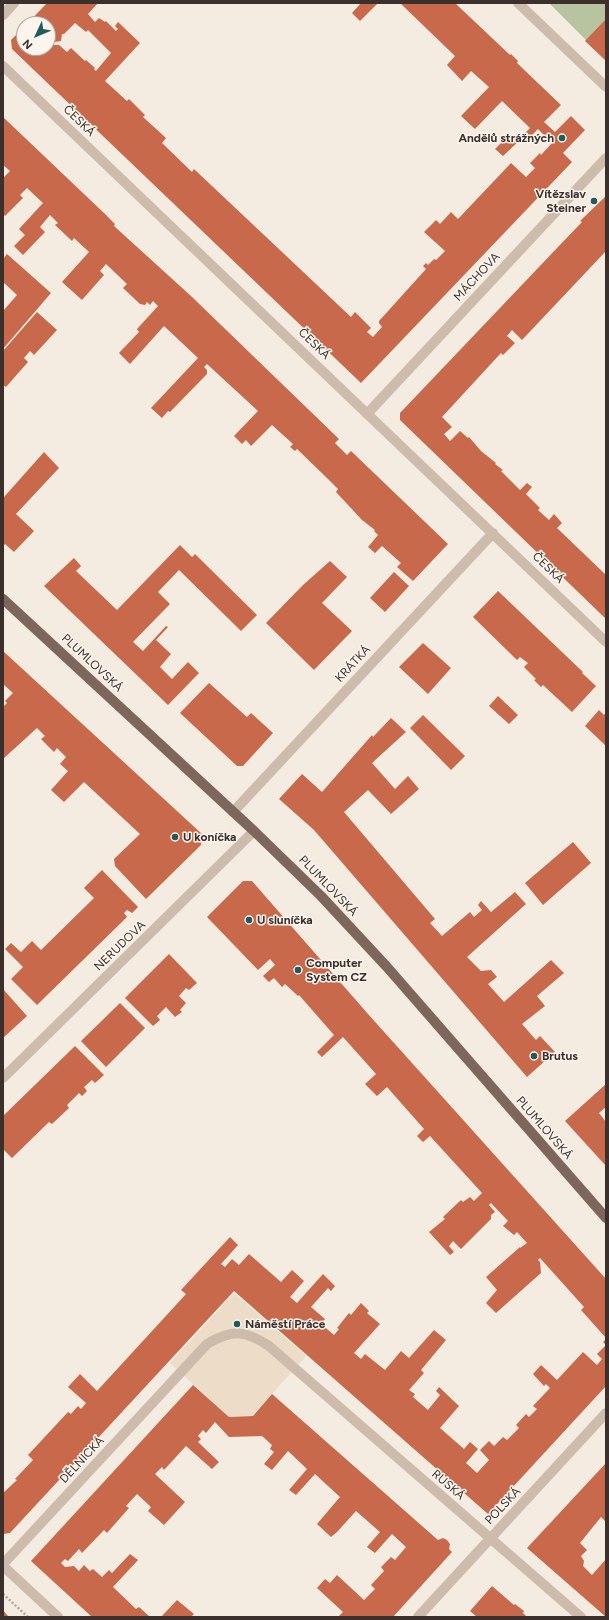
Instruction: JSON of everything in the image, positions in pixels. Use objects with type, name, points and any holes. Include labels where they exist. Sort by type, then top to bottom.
[{"type":"main road","name":"PLUMLOVSKÁ","points":[[3,599],[254,831],[321,896],[354,931],[606,1218]]},
{"type":"street","points":[[3,15],[14,3]]},
{"type":"street","points":[[518,3],[606,87]]},
{"type":"street","name":"ČESKÁ","points":[[3,66],[606,642]]},
{"type":"street","name":"MÁCHOVA","points":[[367,414],[606,158]]},
{"type":"street","name":"KRÁTKÁ","points":[[233,812],[493,533]]},
{"type":"street","name":"NERUDOVA","points":[[3,1078],[254,831]]},
{"type":"street","name":"RUSKÁ","points":[[180,1374],[207,1344],[222,1335],[235,1333],[254,1336],[270,1346],[581,1617]]},
{"type":"street","name":"DĚLNICKÁ","points":[[3,1565],[180,1374]]},
{"type":"street","name":"POLSKÁ","points":[[418,1617],[606,1413]]},
{"type":"street","points":[[3,1565],[58,1617]]},
{"type":"path","points":[[3,1594],[28,1617]]},
{"type":"green space","points":[[549,3],[606,3],[606,60]]},
{"type":"shaded area","name":"Náměstí Práce","points":[[234,1293],[306,1356],[253,1415],[229,1417],[170,1363]]},
{"type":"building","points":[[47,3],[98,3],[88,14],[95,22],[99,18],[105,22],[106,21],[116,31],[118,29],[115,26],[118,22],[140,43],[105,81],[127,101],[129,99],[145,115],[143,117],[166,138],[162,143],[192,172],[194,169],[351,317],[355,312],[371,328],[367,332],[373,337],[382,327],[379,321],[426,269],[423,266],[426,263],[428,265],[434,259],[436,260],[445,251],[424,232],[436,220],[440,224],[451,212],[458,219],[511,163],[526,177],[535,168],[530,163],[540,153],[541,155],[552,143],[538,129],[525,142],[521,139],[503,156],[495,149],[509,135],[513,139],[517,134],[521,137],[530,128],[502,101],[475,129],[461,116],[489,87],[471,71],[462,81],[447,65],[455,56],[400,3],[455,3],[510,55],[511,54],[518,61],[517,63],[561,105],[544,122],[555,132],[571,116],[585,130],[563,153],[572,162],[361,383],[19,56],[56,56],[56,45],[59,45],[67,52],[71,48],[95,68],[94,69],[96,71],[111,53],[88,30],[86,32],[75,23],[64,34],[62,34],[61,41],[56,42],[56,16],[35,16]]},
{"type":"building","points":[[361,3],[378,3],[360,21],[352,13]]},
{"type":"building","points":[[606,19],[606,61],[585,41]]},
{"type":"building","points":[[16,35],[16,53],[12,49],[11,40]]},
{"type":"building","points":[[3,117],[105,214],[115,224],[114,226],[191,296],[339,439],[335,443],[347,455],[351,451],[448,544],[413,581],[397,567],[401,563],[382,546],[375,553],[368,547],[378,535],[374,531],[375,530],[362,520],[336,492],[338,489],[328,479],[297,449],[295,451],[290,447],[293,444],[272,425],[251,446],[246,440],[242,444],[234,436],[258,411],[207,364],[204,367],[207,370],[207,374],[170,412],[168,411],[162,418],[151,408],[198,358],[164,326],[130,364],[119,353],[139,332],[137,329],[158,306],[153,301],[150,305],[147,302],[145,305],[140,304],[123,288],[127,284],[106,264],[100,271],[104,275],[82,300],[62,282],[89,252],[74,238],[72,241],[55,225],[58,223],[50,215],[40,227],[45,232],[23,255],[14,246],[25,235],[19,229],[43,203],[27,188],[20,195],[23,198],[5,216],[3,214],[3,178],[10,171],[3,165]]},
{"type":"building","points":[[606,196],[606,251],[522,340],[512,330],[507,336],[515,343],[503,355],[501,353],[442,417],[452,427],[444,434],[450,441],[460,431],[468,438],[469,437],[481,451],[496,463],[495,464],[503,470],[501,471],[520,490],[527,483],[532,487],[526,494],[540,508],[538,510],[549,520],[554,514],[562,523],[557,528],[606,575],[606,619],[400,420],[400,413],[582,222],[580,221]]},
{"type":"building","points":[[7,254],[51,293],[3,349],[3,311],[17,295],[3,282],[3,259]]},
{"type":"building","points":[[37,312],[57,330],[34,355],[30,351],[24,358],[28,362],[6,387],[3,385],[3,351]]},
{"type":"building","points":[[44,452],[59,468],[16,514],[34,531],[14,552],[5,544],[3,546],[3,496],[4,497]]},
{"type":"building","points":[[180,545],[192,557],[195,554],[257,615],[241,631],[179,570],[158,592],[170,604],[133,642],[143,651],[166,626],[168,627],[156,640],[171,654],[160,667],[172,679],[188,662],[199,673],[168,705],[44,586],[74,558],[81,566],[76,571],[117,610]]},
{"type":"building","points":[[330,561],[347,577],[322,603],[352,631],[314,670],[266,623],[303,585]]},
{"type":"building","points":[[394,572],[409,586],[385,612],[370,598]]},
{"type":"building","points":[[498,591],[596,686],[572,712],[543,685],[541,687],[534,680],[536,679],[524,667],[528,663],[520,657],[517,660],[473,617]]},
{"type":"building","points":[[423,643],[451,668],[428,694],[399,667]]},
{"type":"building","points":[[3,651],[202,834],[201,845],[146,899],[115,866],[114,859],[140,834],[84,782],[64,802],[51,790],[68,771],[60,764],[66,757],[57,748],[54,752],[41,739],[45,736],[37,728],[3,759],[3,707],[7,703],[5,701],[13,693],[3,684]]},
{"type":"building","points":[[209,683],[247,717],[251,713],[273,733],[243,766],[237,766],[180,713]]},
{"type":"building","points":[[498,696],[518,715],[509,724],[489,706]]},
{"type":"building","points":[[599,710],[604,715],[606,712],[606,746],[585,726]]},
{"type":"building","points":[[423,715],[465,756],[451,770],[410,728]]},
{"type":"building","points":[[391,718],[406,732],[372,763],[395,789],[408,776],[419,789],[391,814],[368,790],[344,812],[435,919],[430,923],[442,936],[470,912],[474,917],[482,910],[478,905],[481,901],[491,912],[515,892],[526,904],[467,957],[481,971],[491,970],[497,977],[488,984],[504,1002],[551,960],[564,973],[537,996],[545,1006],[522,1024],[536,1040],[540,1036],[555,1052],[527,1077],[314,830],[279,799],[302,774],[322,792],[372,735],[373,737]]},
{"type":"building","points":[[573,842],[591,863],[543,905],[525,883]]},
{"type":"building","points":[[102,870],[138,907],[132,913],[127,910],[124,913],[127,917],[37,1005],[11,979],[23,967],[5,949],[11,943],[21,952],[32,941],[41,950],[94,898],[84,888]]},
{"type":"building","points":[[243,881],[252,881],[368,1014],[606,1279],[606,1338],[581,1310],[584,1307],[540,1258],[538,1260],[540,1262],[541,1273],[496,1313],[486,1303],[497,1290],[486,1277],[520,1247],[527,1243],[517,1232],[514,1235],[503,1226],[508,1221],[491,1203],[489,1205],[495,1212],[491,1215],[491,1219],[461,1249],[453,1241],[449,1246],[454,1252],[450,1255],[429,1232],[445,1219],[443,1217],[461,1200],[463,1202],[470,1197],[474,1201],[482,1193],[430,1136],[423,1142],[417,1136],[424,1129],[387,1087],[377,1096],[365,1084],[376,1074],[343,1037],[322,1057],[317,1052],[334,1035],[299,995],[298,996],[285,984],[282,987],[274,978],[269,982],[263,976],[275,965],[270,959],[258,970],[207,917]]},
{"type":"building","points":[[169,954],[197,983],[189,990],[186,988],[179,996],[186,1003],[180,1010],[182,1012],[175,1017],[166,1007],[157,1016],[160,1020],[153,1026],[125,998]]},
{"type":"building","points":[[3,989],[27,1016],[3,1038]]},
{"type":"building","points":[[120,1003],[145,1028],[106,1067],[81,1041]]},
{"type":"building","points":[[75,1046],[104,1075],[95,1083],[92,1080],[84,1087],[87,1091],[82,1096],[79,1093],[67,1105],[69,1108],[52,1124],[49,1122],[12,1158],[3,1149],[3,1116]]},
{"type":"building","points":[[606,1084],[606,1107],[599,1113],[606,1122],[606,1166],[565,1121]]},
{"type":"building","points":[[230,1237],[238,1245],[221,1264],[225,1267],[232,1259],[239,1265],[249,1254],[281,1282],[292,1270],[304,1281],[290,1297],[297,1303],[323,1274],[335,1286],[331,1291],[328,1288],[311,1307],[325,1319],[321,1324],[334,1335],[339,1329],[337,1328],[349,1313],[351,1315],[361,1303],[369,1311],[367,1313],[380,1324],[354,1353],[361,1359],[365,1354],[385,1370],[401,1351],[409,1358],[434,1330],[446,1340],[421,1370],[424,1373],[409,1390],[415,1394],[413,1397],[428,1410],[440,1395],[436,1391],[439,1387],[459,1406],[440,1428],[464,1449],[470,1442],[478,1449],[466,1463],[477,1473],[489,1460],[480,1450],[489,1441],[494,1446],[503,1437],[507,1440],[519,1428],[516,1425],[526,1414],[529,1417],[537,1409],[533,1406],[550,1388],[546,1384],[544,1386],[533,1374],[541,1365],[557,1380],[583,1352],[597,1365],[602,1359],[597,1354],[606,1345],[606,1386],[488,1514],[234,1291],[10,1533],[3,1534],[3,1493],[17,1480],[15,1479],[33,1460],[28,1455],[68,1412],[71,1414],[78,1406],[81,1409],[86,1403],[68,1387],[80,1374],[97,1391],[186,1294],[181,1290]]},
{"type":"building","points":[[193,1385],[229,1417],[253,1416],[272,1394],[438,1540],[443,1538],[447,1540],[450,1544],[449,1549],[452,1552],[393,1617],[338,1617],[343,1612],[317,1588],[325,1579],[330,1583],[337,1575],[364,1600],[375,1589],[371,1585],[384,1571],[381,1567],[391,1557],[395,1560],[406,1547],[392,1534],[375,1553],[367,1547],[380,1532],[356,1511],[331,1537],[317,1524],[340,1497],[315,1474],[296,1495],[289,1490],[307,1469],[288,1451],[272,1470],[264,1464],[274,1452],[270,1449],[272,1445],[262,1436],[229,1437],[215,1422],[206,1433],[203,1430],[198,1436],[201,1439],[198,1442],[219,1462],[212,1469],[186,1446],[164,1470],[162,1467],[155,1474],[185,1502],[164,1525],[148,1511],[151,1507],[137,1494],[126,1506],[129,1508],[107,1533],[104,1530],[82,1553],[79,1549],[68,1561],[65,1559],[61,1563],[65,1567],[74,1566],[79,1571],[84,1565],[90,1571],[93,1569],[102,1577],[109,1570],[112,1573],[130,1554],[138,1560],[113,1587],[136,1609],[139,1607],[150,1617],[92,1617],[31,1561]]},
{"type":"building","points":[[606,1463],[606,1522],[601,1517],[580,1543],[587,1550],[581,1556],[584,1561],[583,1566],[592,1575],[606,1559],[606,1617],[527,1548]]},
{"type":"building","points":[[492,1586],[514,1605],[515,1604],[524,1611],[523,1613],[527,1617],[477,1617],[470,1611]]},
{"type":"building","points":[[177,1600],[194,1614],[191,1617],[161,1617]]},
{"type":"building","points":[[3,1610],[8,1616],[10,1617],[3,1617]]},
{"type":"place","name":"Andělů strážných","points":[[562,138]]},
{"type":"place","name":"Vítězslav Steiner","points":[[594,201]]},
{"type":"place","name":"U koníčka","points":[[175,837]]},
{"type":"place","name":"U sluníčka","points":[[249,920]]},
{"type":"place","name":"Computer System CZ","points":[[298,970]]},
{"type":"place","name":"Brutus","points":[[534,1056]]},
{"type":"place","name":"Náměstí Práce","points":[[237,1324]]}]
